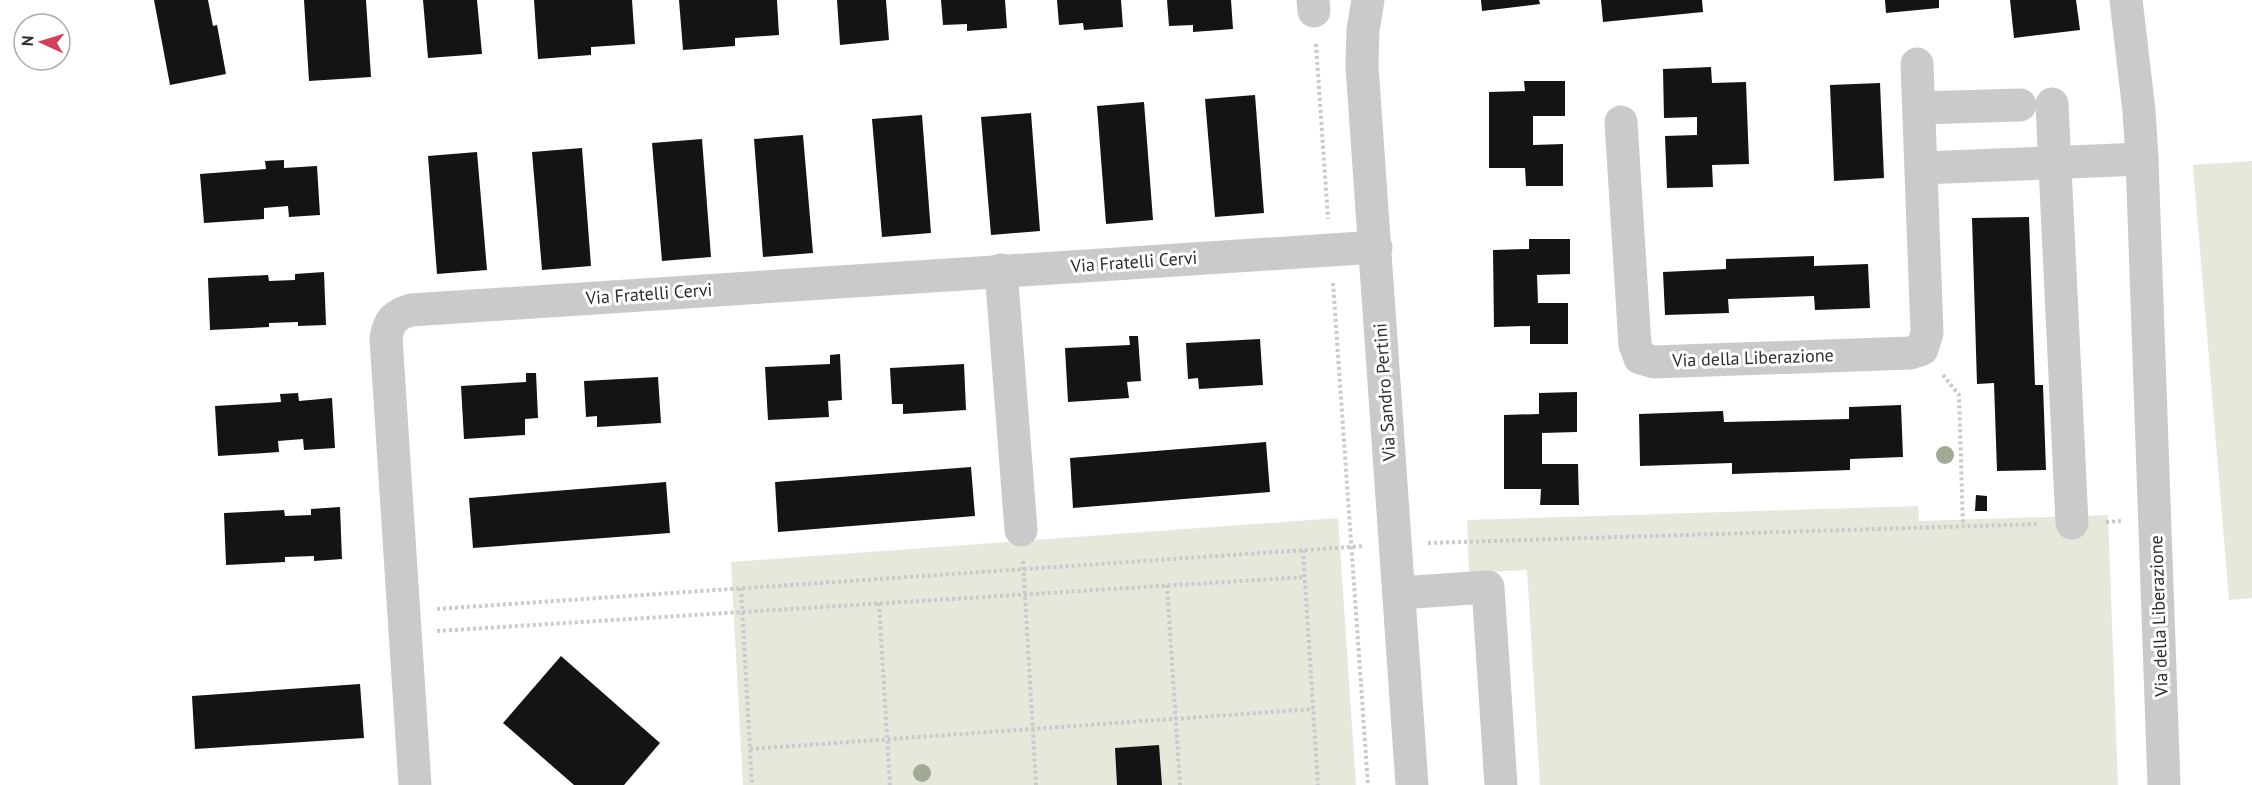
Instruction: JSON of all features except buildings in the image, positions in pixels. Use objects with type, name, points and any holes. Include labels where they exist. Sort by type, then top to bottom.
[{"type":"street","name":"Via Sandro Pertini","points":[[1368,0],[1363,30],[1362,66],[1412,785]]},
{"type":"street","name":"Via della Liberazione","points":[[2126,0],[2139,111],[2142,159],[2164,785]]},
{"type":"street","points":[[1917,64],[1927,333],[1922,349]]},
{"type":"street","points":[[1919,108],[2036,105],[2055,163],[2072,523]]},
{"type":"street","name":"Via della Liberazione","points":[[1622,122],[1635,345],[1640,358],[1654,362],[1910,353],[1922,349]]},
{"type":"street","points":[[1922,168],[2142,159]]},
{"type":"street","name":"Via Fratelli Cervi","points":[[415,785],[417,610],[386,338],[389,324],[397,315],[423,310],[1376,247]]},
{"type":"street","points":[[1001,270],[1022,530]]},
{"type":"street","points":[[1399,593],[1488,587],[1501,785]]},
{"type":"path","points":[[1313,6],[1368,785]]},
{"type":"path","points":[[1922,349],[1959,395],[1963,526]]},
{"type":"path","points":[[1305,577],[431,631],[417,610],[1396,544],[2127,521]]},
{"type":"path","points":[[1022,530],[1036,785]]},
{"type":"path","points":[[1303,550],[1318,785]]},
{"type":"path","points":[[1167,585],[1180,785]]},
{"type":"path","points":[[741,588],[752,785]]},
{"type":"path","points":[[879,603],[890,785]]},
{"type":"path","points":[[750,749],[1313,710]]},
{"type":"shaded area","points":[[2252,161],[2252,598],[2229,600],[2193,165]]},
{"type":"shaded area","points":[[1918,506],[1919,521],[2108,515],[2118,785],[1540,785],[1527,570],[1469,573],[1467,520]]},
{"type":"shaded area","points":[[1338,518],[1356,785],[743,785],[731,562]]}]
